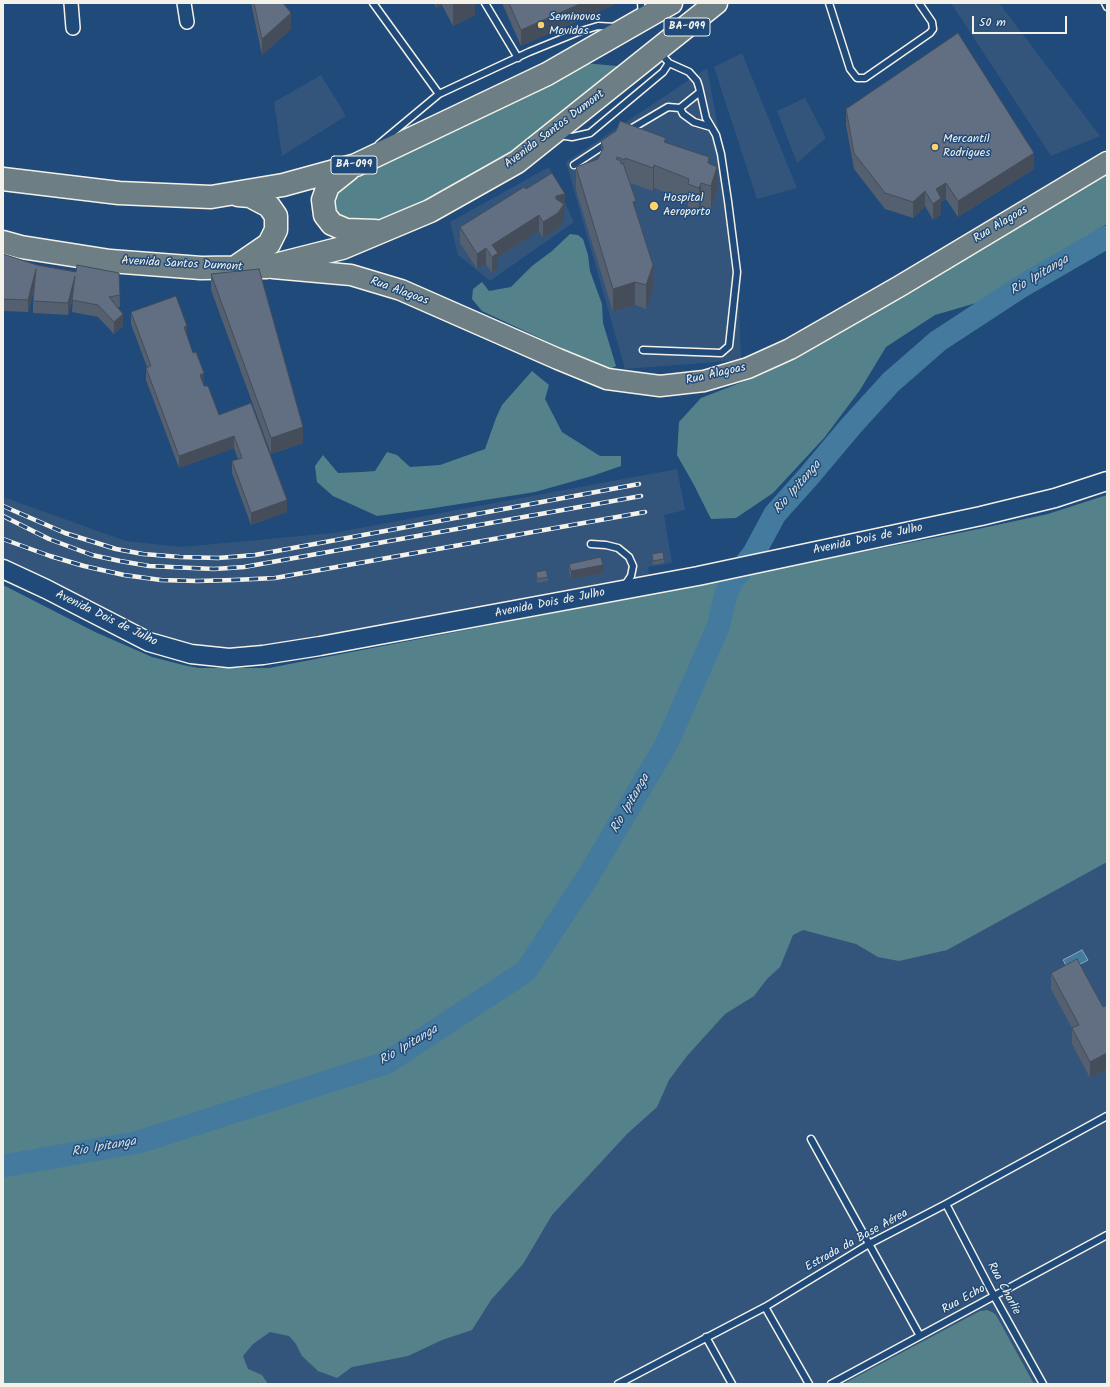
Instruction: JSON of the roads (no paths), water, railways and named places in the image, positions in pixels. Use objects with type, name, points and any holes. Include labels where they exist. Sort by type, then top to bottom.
[{"type":"highway","name":"BA-099","points":[[3,179],[119,193],[212,197],[283,185],[356,165],[548,74],[637,17],[671,3]]},
{"type":"highway","name":"Avenida Santos Dumont","points":[[3,242],[20,247],[110,261],[201,268],[267,267],[342,248],[430,211],[517,162],[551,135],[663,56],[716,3]]},
{"type":"highway","points":[[356,165],[328,186],[323,200],[325,215],[332,224],[346,230],[366,231],[387,229]]},
{"type":"highway","points":[[212,197],[250,196],[269,206],[276,216],[276,230],[269,244],[234,268]]},
{"type":"main road","name":"Rua Alagoas","points":[[267,267],[351,275],[401,290],[558,359],[607,378],[660,386],[704,381],[748,368],[790,349],[900,286],[1107,162]]},
{"type":"street","points":[[71,3],[73,28]]},
{"type":"street","points":[[184,3],[187,22]]},
{"type":"street","name":"Avenida Dois de Julho","points":[[3,569],[46,589],[149,642],[190,654],[229,658],[264,655],[320,646],[698,576],[981,516],[1055,498],[1107,481]]},
{"type":"lane","points":[[373,3],[439,94]]},
{"type":"lane","points":[[485,3],[518,58]]},
{"type":"lane","points":[[829,3],[850,69],[857,78],[865,78],[934,29],[932,22],[919,3]]},
{"type":"lane","points":[[1106,3],[1107,7]]},
{"type":"lane","points":[[356,165],[395,130],[439,94],[578,32],[637,17]]},
{"type":"lane","points":[[643,350],[720,353],[729,346],[737,272],[721,154],[716,135],[706,118],[696,81],[689,72],[663,56]]},
{"type":"lane","points":[[624,133],[668,107],[680,108],[700,92]]},
{"type":"lane","points":[[680,108],[683,114],[694,122],[711,127]]},
{"type":"lane","points":[[574,165],[612,141]]},
{"type":"lane","points":[[591,544],[606,545],[618,548],[629,557],[632,566],[631,576],[622,590]]},
{"type":"lane","name":"Estrada da Base Aérea","points":[[618,1384],[625,1382],[765,1306],[870,1244],[1107,1116]]},
{"type":"lane","points":[[811,1139],[920,1336]]},
{"type":"lane","name":"Rua Charlie","points":[[946,1204],[994,1296],[1043,1384]]},
{"type":"lane","name":"Rua Echo","points":[[831,1384],[1107,1235]]},
{"type":"lane","points":[[765,1306],[809,1384]]},
{"type":"lane","points":[[706,1337],[732,1384]]},
{"type":"waterway","name":"Rio Ipitanga","points":[[3,1166],[139,1142],[386,1063],[526,971],[589,875],[667,743],[718,627],[726,594],[733,580],[754,553],[775,514],[891,382],[938,341],[1022,286],[1107,237]]},
{"type":"railway","points":[[3,506],[65,533],[116,549],[143,554],[218,558],[255,555],[639,484]]},
{"type":"railway","points":[[3,516],[49,539],[92,555],[149,566],[214,569],[244,567],[641,496]]},
{"type":"railway","points":[[3,539],[50,556],[84,566],[124,575],[161,580],[234,580],[275,578],[645,512]]},
{"type":"place","name":"Seminovos Movidas","points":[[541,25]]},
{"type":"place","name":"Mercantil Rodrigues","points":[[935,147]]},
{"type":"place","name":"Hospital Aeroporto","points":[[654,206]]}]
